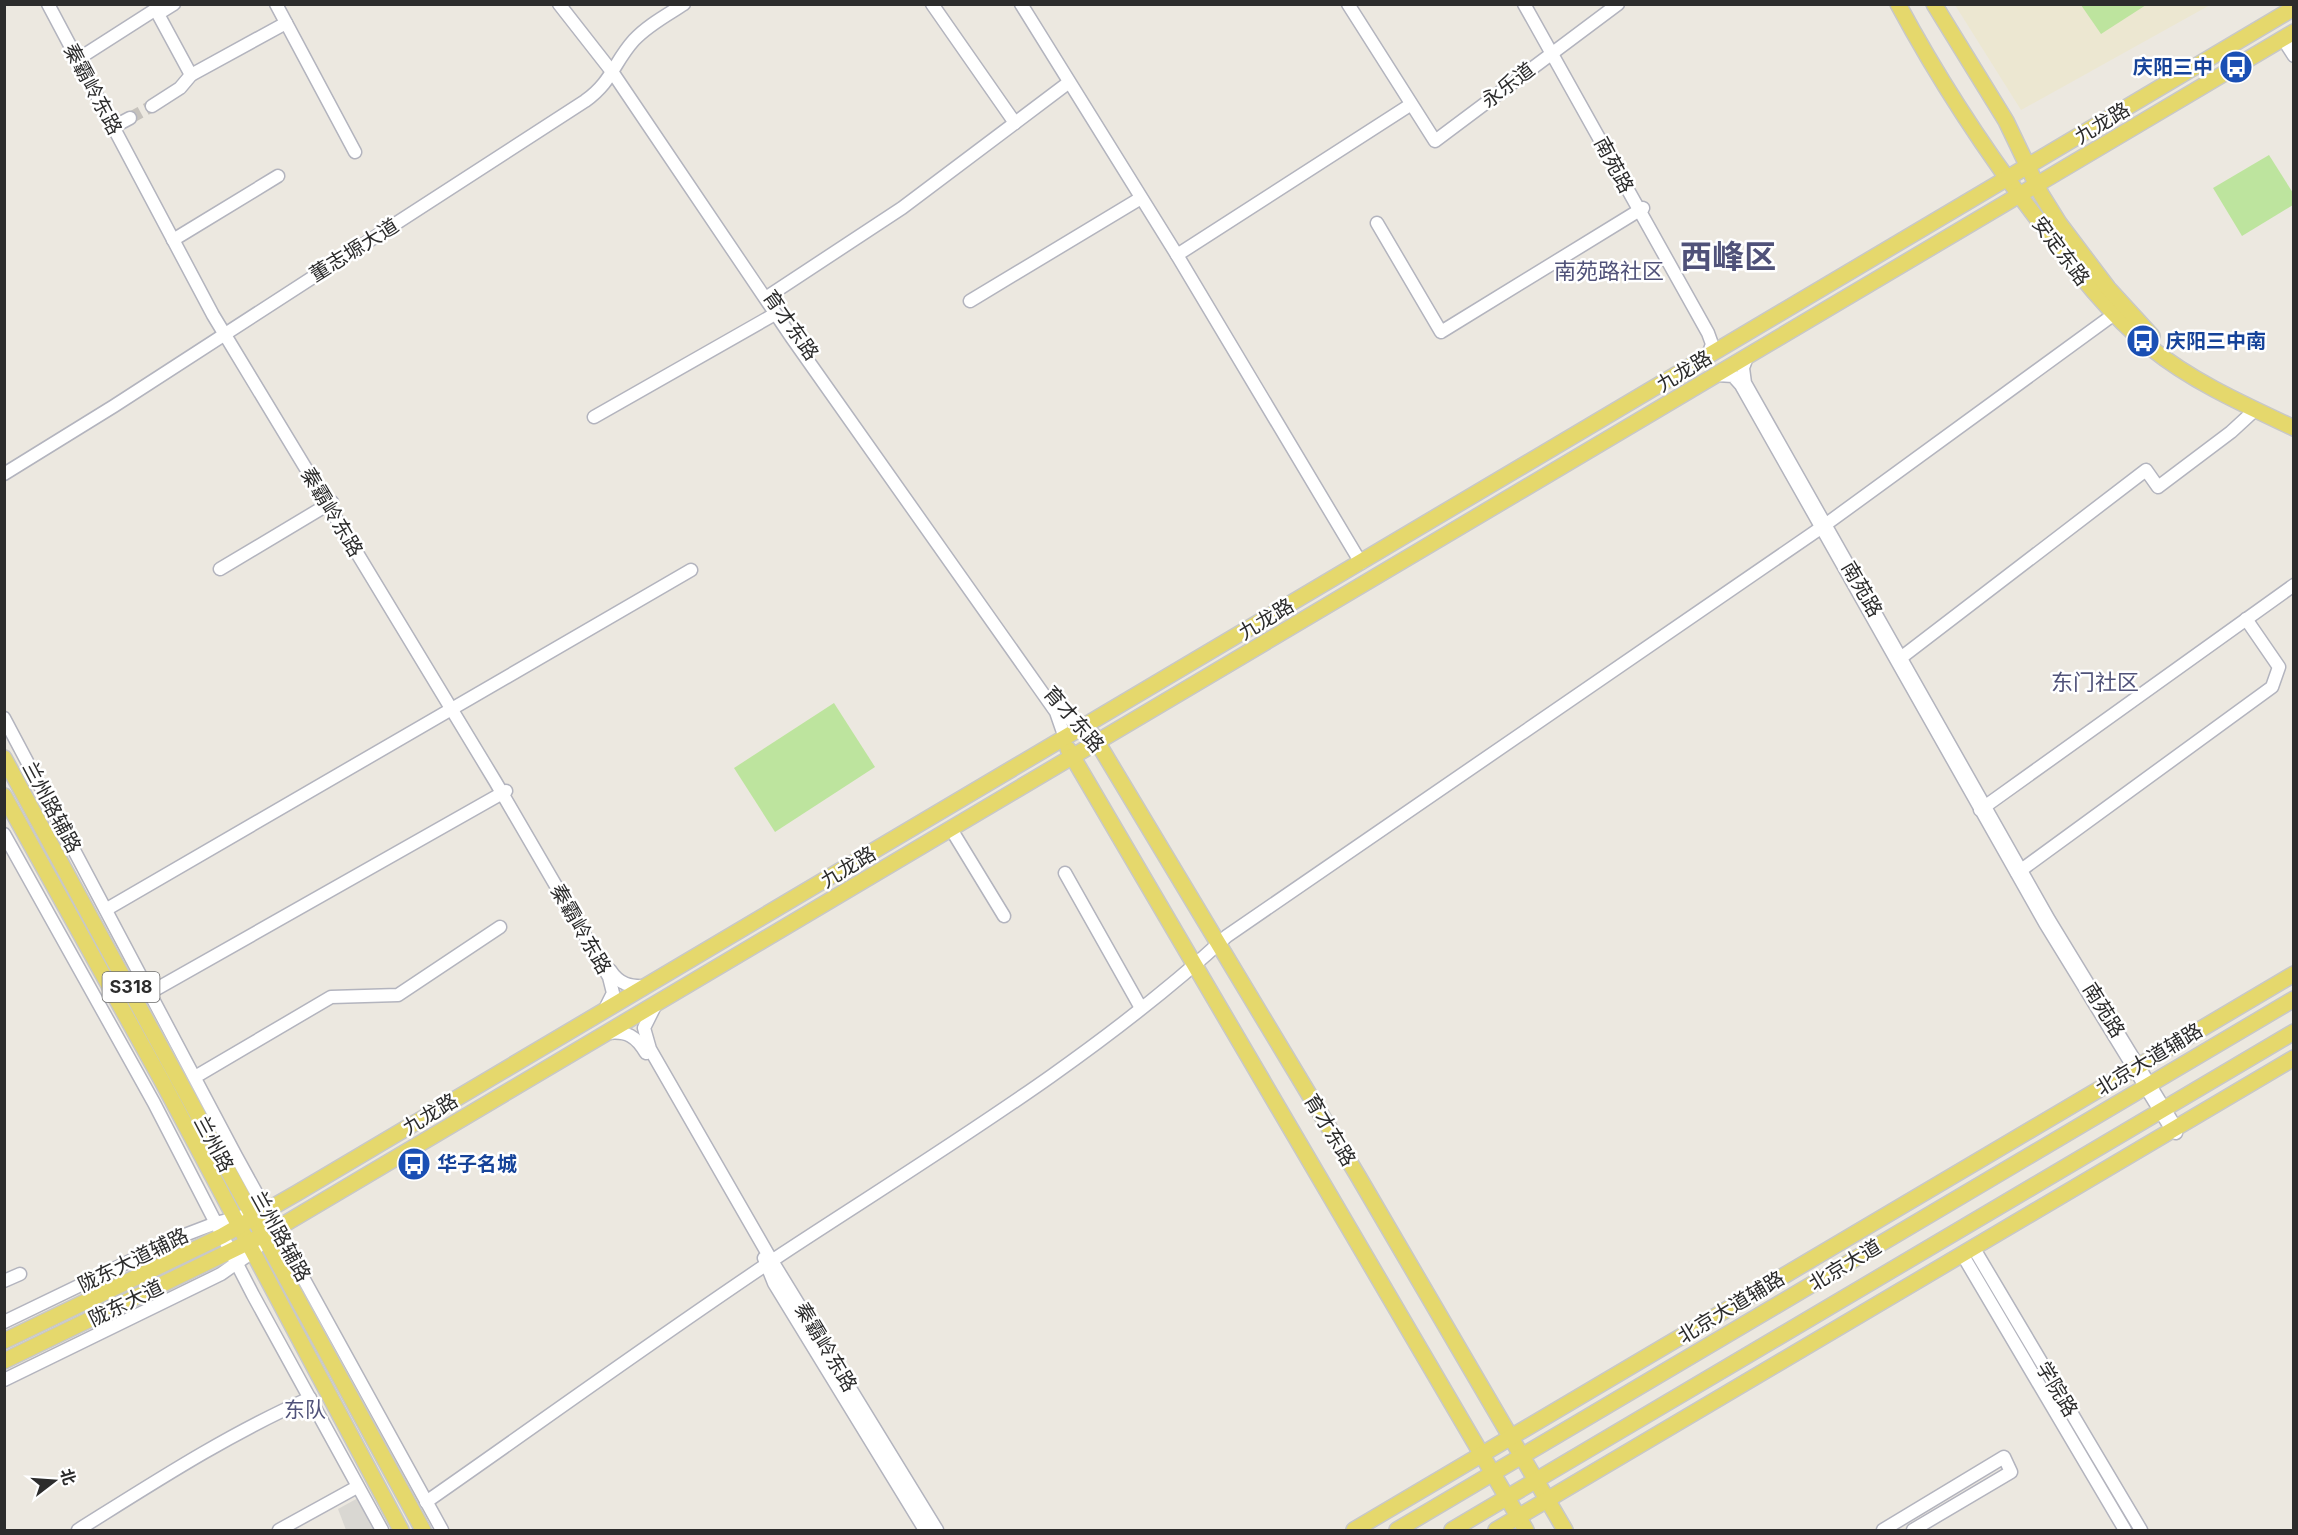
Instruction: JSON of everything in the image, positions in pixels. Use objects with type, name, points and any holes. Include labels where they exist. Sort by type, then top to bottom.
[{"type":"main road","name":"安定东路","points":[[1898,4],[1928,59],[2006,180],[2113,315],[2176,365],[2294,428]]},
{"type":"main road","name":"安定东路","points":[[1934,4],[2006,120],[2037,186],[2059,223],[2108,288],[2142,328],[2160,343],[2205,372],[2294,418]]},
{"type":"main road","name":"九龙路","points":[[235,1223],[257,1214],[647,986],[2294,8]]},
{"type":"main road","name":"九龙路","points":[[249,1249],[268,1235],[1098,741],[2288,36]]},
{"type":"main road","name":"育才东路","points":[[1084,726],[1098,741],[1217,945],[1364,1186],[1565,1530]]},
{"type":"main road","name":"育才东路","points":[[1065,738],[1072,757],[1522,1524]]},
{"type":"main road","name":"兰州路","points":[[4,758],[257,1214],[423,1530]]},
{"type":"main road","name":"兰州路","points":[[4,796],[128,1019],[401,1530]]},
{"type":"main road","name":"北京大道辅路","points":[[1354,1530],[2294,974]]},
{"type":"main road","name":"北京大道","points":[[1397,1530],[2294,999]]},
{"type":"main road","name":"北京大道","points":[[1452,1530],[2294,1032]]},
{"type":"main road","points":[[1496,1530],[1522,1524],[1547,1500],[2294,1058]]},
{"type":"main road","name":"陇东大道","points":[[4,1341],[219,1229],[235,1223]]},
{"type":"main road","name":"陇东大道","points":[[4,1361],[234,1258],[249,1249]]},
{"type":"street","name":"秦霸岭东路","points":[[48,4],[225,330],[613,974],[628,986],[647,986]]},
{"type":"street","name":"秦霸岭东路","points":[[54,4],[79,58]]},
{"type":"street","points":[[79,58],[164,4]]},
{"type":"street","points":[[174,4],[158,14],[191,75]]},
{"type":"street","points":[[276,4],[355,152]]},
{"type":"street","name":"育才东路","points":[[559,4],[613,68],[775,314],[1056,712],[1065,738]]},
{"type":"street","name":"育才东路","points":[[566,4],[1060,708],[1071,720],[1084,726]]},
{"type":"street","name":"董志塬大道","points":[[4,474],[585,101],[601,88],[638,28],[673,4]]},
{"type":"street","name":"董志塬大道","points":[[613,68],[641,33],[684,4]]},
{"type":"street","points":[[932,4],[1016,123]]},
{"type":"street","points":[[1021,4],[1177,255],[1361,563]]},
{"type":"street","points":[[1177,255],[1410,105],[1348,4]]},
{"type":"street","name":"南苑路","points":[[1524,4],[1554,51]]},
{"type":"street","name":"南苑路","points":[[1529,4],[1711,339],[1712,350],[1707,358]]},
{"type":"street","name":"永乐道","points":[[1410,105],[1435,141],[1618,4]]},
{"type":"street","points":[[152,106],[180,88],[191,75],[286,23]]},
{"type":"street","points":[[2288,36],[2294,56]]},
{"type":"street","points":[[770,295],[902,208],[1068,83]]},
{"type":"street","points":[[116,126],[130,118]]},
{"type":"street","points":[[175,238],[278,176]]},
{"type":"street","points":[[970,301],[1141,198]]},
{"type":"street","points":[[1377,223],[1441,333],[1641,210]]},
{"type":"street","name":"南苑路","points":[[1641,210],[1712,331],[1721,338],[1738,340]]},
{"type":"street","points":[[594,417],[775,314]]},
{"type":"street","points":[[426,1502],[769,1263],[1053,1077],[1194,966],[1217,945],[1823,526],[2113,315]]},
{"type":"street","name":"董志塬大道","points":[[4,467],[225,330]]},
{"type":"street","name":"南苑路","points":[[1747,357],[1743,368],[1745,383],[1823,526]]},
{"type":"street","name":"南苑路","points":[[1717,375],[1733,376],[1741,385],[1900,658],[1982,808],[2174,1129]]},
{"type":"street","points":[[1900,658],[2146,470],[2158,487],[2256,409]]},
{"type":"street","points":[[220,569],[330,503]]},
{"type":"street","points":[[107,909],[691,570]]},
{"type":"street","points":[[1982,808],[2294,585]]},
{"type":"street","points":[[2019,871],[2272,687],[2279,667],[2246,620]]},
{"type":"street","name":"兰州路辅路","points":[[4,718],[195,1077],[257,1214]]},
{"type":"street","name":"秦霸岭东路","points":[[504,792],[609,976],[612,993],[607,1008],[601,1013]]},
{"type":"street","points":[[151,992],[504,792]]},
{"type":"street","points":[[951,829],[1004,916]]},
{"type":"street","points":[[4,834],[154,1103],[234,1258],[382,1530]]},
{"type":"street","points":[[1065,873],[1141,1008]]},
{"type":"street","points":[[195,1077],[332,997],[398,995],[500,927]]},
{"type":"street","name":"秦霸岭东路","points":[[656,1004],[644,1028],[650,1049],[769,1263],[774,1283],[925,1530]]},
{"type":"street","name":"秦霸岭东路","points":[[608,1033],[626,1033],[640,1042],[769,1263],[937,1530]]},
{"type":"street","name":"陇东大道辅路","points":[[4,1322],[219,1229]]},
{"type":"street","name":"兰州路辅路","points":[[268,1235],[442,1530]]},
{"type":"street","name":"学院路","points":[[1967,1251],[2125,1530]]},
{"type":"street","name":"学院路","points":[[1967,1251],[2141,1530]]},
{"type":"street","points":[[4,1380],[204,1283],[234,1258]]},
{"type":"street","points":[[4,1281],[20,1274]]},
{"type":"street","points":[[78,1530],[158,1480],[275,1413],[310,1398]]},
{"type":"street","points":[[1883,1530],[2004,1457],[2011,1472],[1913,1530]]},
{"type":"street","points":[[279,1530],[357,1487]]},
{"type":"shaded area","points":[[1955,5],[2210,5],[2021,110]]},
{"type":"shaded area","points":[[358,1498],[376,1530],[346,1530],[338,1509]]},
{"type":"green space","points":[[2081,5],[2146,5],[2101,34]]},
{"type":"green space","points":[[2269,155],[2293,193],[2293,205],[2242,236],[2213,188]]},
{"type":"green space","points":[[834,703],[875,767],[775,832],[734,768]]},
{"type":"tunnel","points":[[130,118],[152,106]]},
{"type":"place","name":"庆阳三中","points":[[2236,67]]},
{"type":"place","name":"庆阳三中南","points":[[2143,341]]},
{"type":"place","name":"华子名城","points":[[414,1164]]},
{"type":"district","name":"西峰区","points":[[1728,257]]},
{"type":"district","name":"南苑路社区","points":[[1609,271]]},
{"type":"district","name":"东门社区","points":[[2095,682]]},
{"type":"district","name":"东队","points":[[305,1410]]}]
